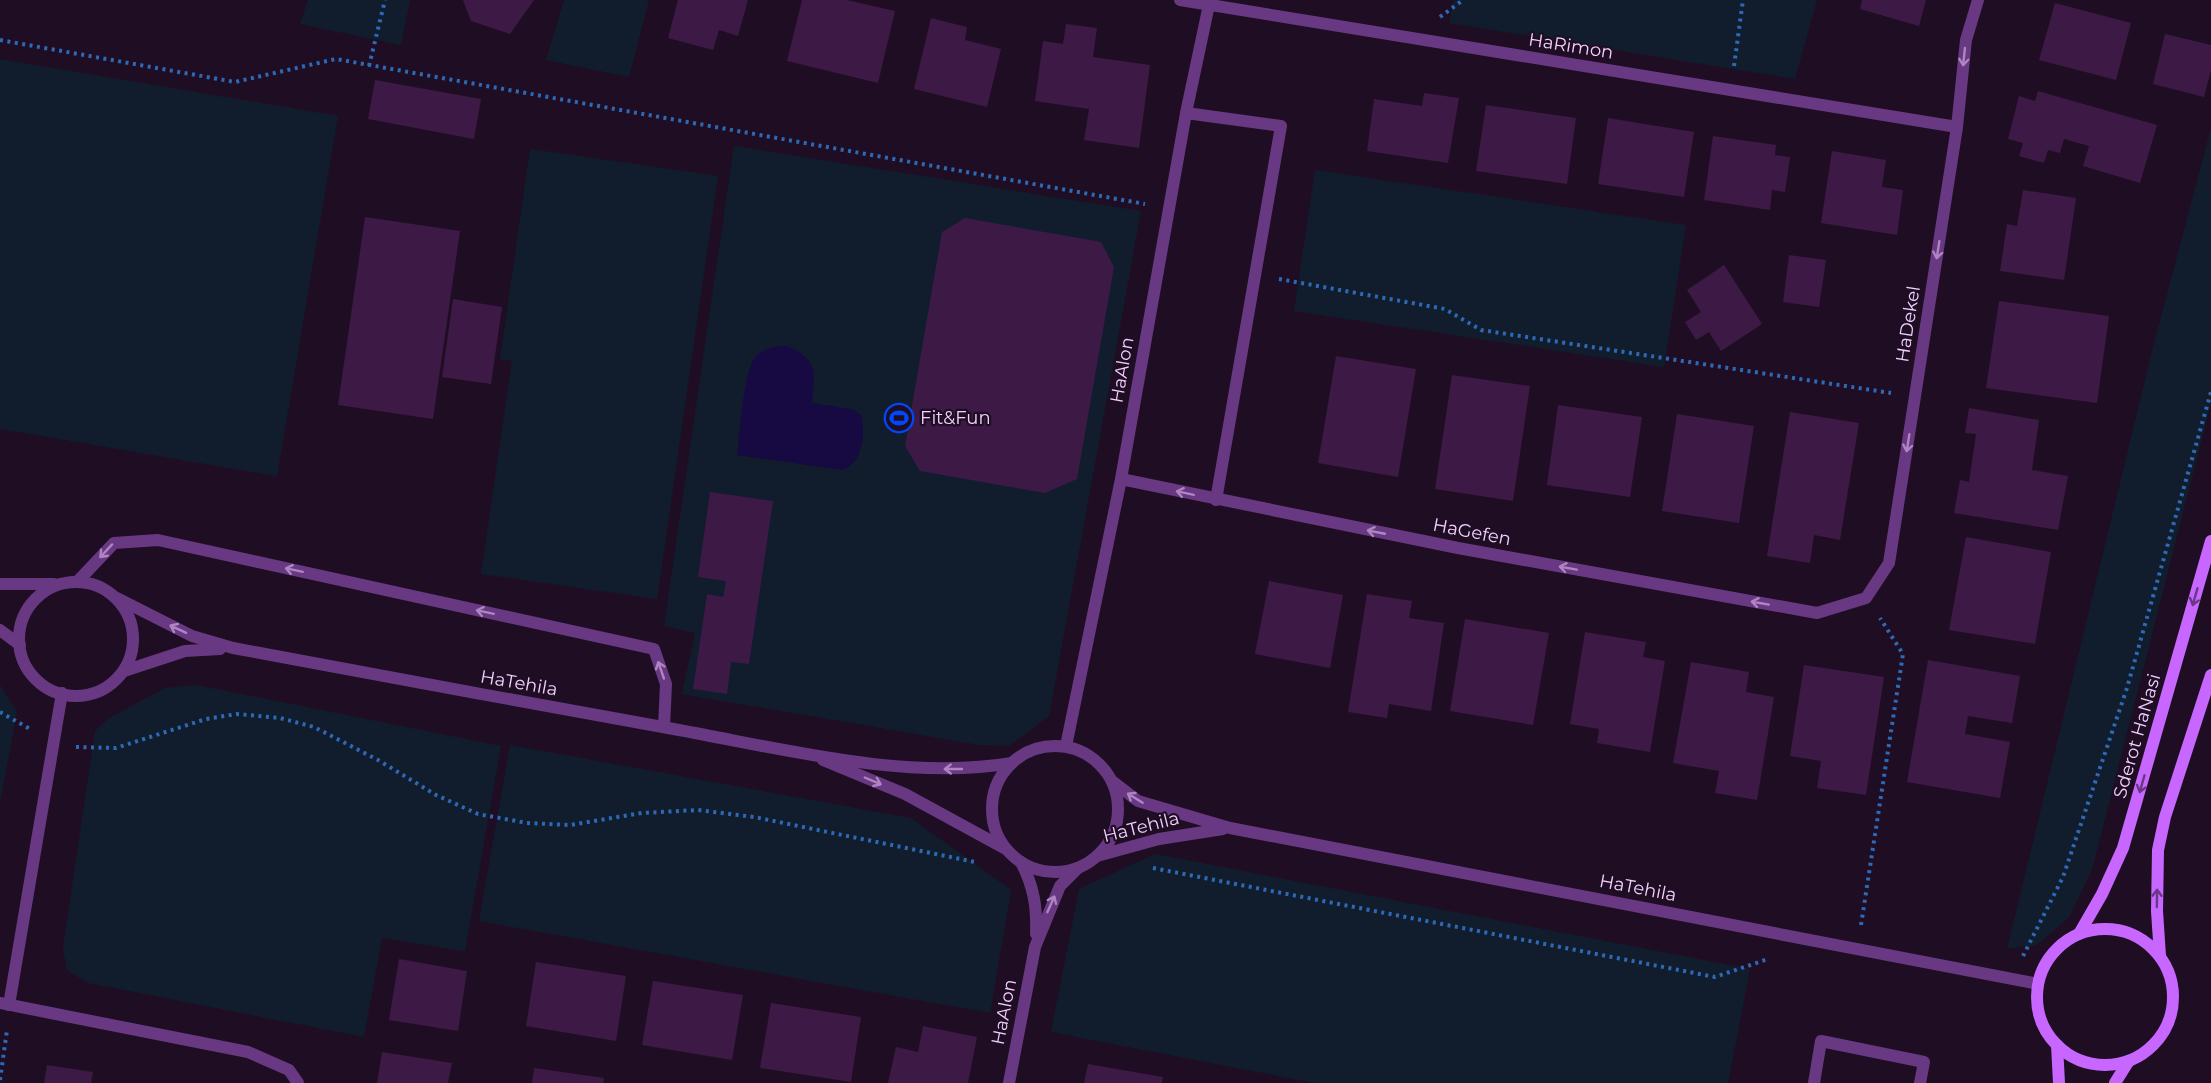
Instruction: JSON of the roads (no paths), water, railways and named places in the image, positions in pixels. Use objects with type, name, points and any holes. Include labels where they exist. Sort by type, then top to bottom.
[{"type":"main road","name":"Sderot HaNasi","points":[[2079,934],[2102,894],[2123,848],[2211,541]]},
{"type":"main road","points":[[2160,956],[2157,911],[2158,850],[2165,817],[2211,675]]},
{"type":"main road","points":[[2100,929],[2123,931],[2144,940],[2160,956],[2170,975],[2174,996],[2171,1017],[2162,1036],[2147,1052],[2128,1062],[2109,1066],[2090,1065],[2072,1057],[2057,1046],[2044,1028],[2038,1006],[2038,984],[2046,963],[2060,946],[2079,934],[2100,929]]},
{"type":"main road","points":[[2057,1046],[2059,1083]]},
{"type":"main road","points":[[2115,1083],[2128,1062]]},
{"type":"street","name":"HaRimon","points":[[1180,0],[1957,127]]},
{"type":"street","name":"HaDekel","points":[[1817,613],[1866,598],[1889,563],[1957,127],[1965,40],[1978,0]]},
{"type":"street","name":"HaAlon","points":[[1066,746],[1121,479],[1186,113],[1209,3]]},
{"type":"street","points":[[1186,113],[1281,126],[1216,500]]},
{"type":"street","name":"HaGefen","points":[[1121,479],[1458,548],[1817,613]]},
{"type":"street","points":[[78,581],[114,543],[158,540],[654,649],[666,684],[663,727]]},
{"type":"street","points":[[0,584],[58,584],[78,581],[98,585],[117,598],[129,615],[134,634],[132,654],[124,671],[111,685],[93,694],[73,696],[53,692],[37,680],[25,665],[20,645],[21,625],[27,609],[41,594],[58,584]]},
{"type":"street","name":"HaTehila","points":[[117,598],[192,636],[233,648],[799,752],[909,767],[982,768],[1012,763]]},
{"type":"street","points":[[0,630],[20,645]]},
{"type":"street","name":"HaTehila","points":[[124,671],[185,651],[233,648]]},
{"type":"street","points":[[62,693],[5,1004],[248,1052],[289,1070],[298,1083]]},
{"type":"street","points":[[1046,746],[1066,746],[1085,753],[1100,765],[1112,781],[1117,800],[1117,820],[1110,840],[1096,857],[1078,868],[1057,872],[1038,870],[1021,862],[1007,850],[997,834],[992,816],[993,797],[1000,779],[1012,763],[1028,752],[1046,746]]},
{"type":"street","name":"HaTehila","points":[[799,752],[905,794],[1007,850]]},
{"type":"street","name":"HaTehila","points":[[1112,781],[1138,801],[1230,828],[2038,984]]},
{"type":"street","name":"HaTehila","points":[[1096,857],[1159,839],[1230,828]]},
{"type":"street","name":"HaAlon","points":[[1009,1083],[1035,948],[1037,904],[1030,879],[1021,862]]},
{"type":"street","name":"HaAlon","points":[[1035,948],[1060,886],[1078,868]]},
{"type":"street","points":[[1814,1083],[1821,1041],[1924,1062],[1920,1083]]},
{"type":"place","name":"Fit&Fun","points":[[899,418]]}]
